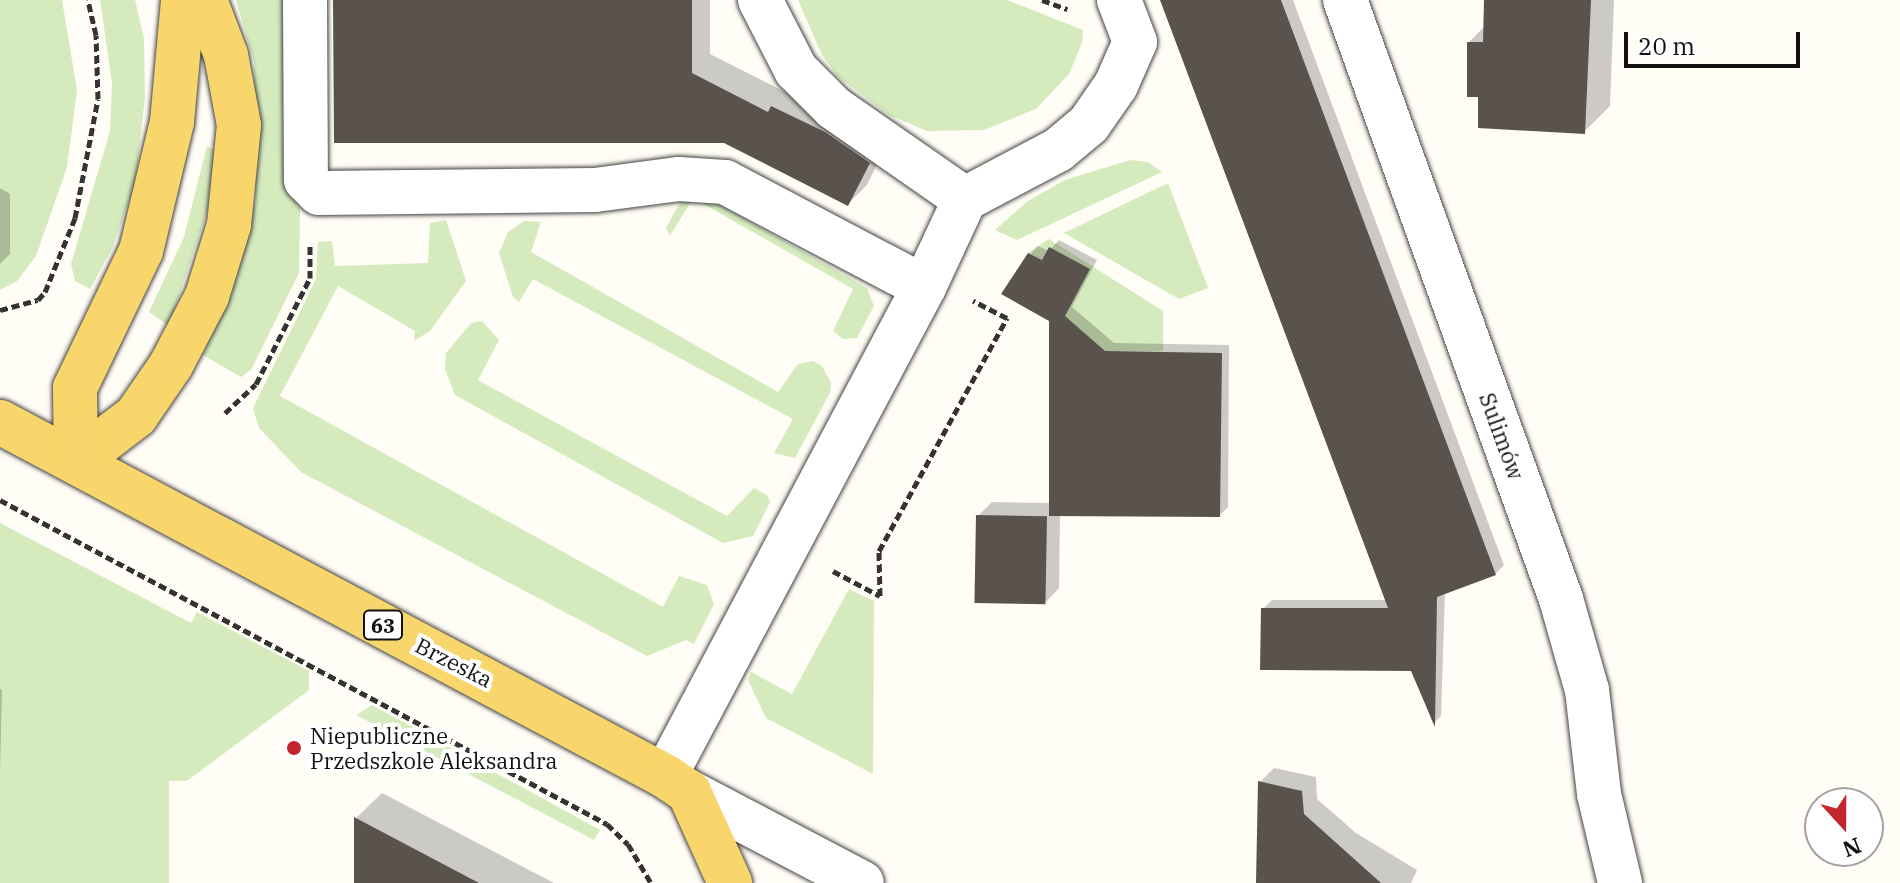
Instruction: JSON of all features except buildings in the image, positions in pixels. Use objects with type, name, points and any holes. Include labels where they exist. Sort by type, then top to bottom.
[{"type":"main road","points":[[76,462],[75,388],[141,251],[172,122],[183,0]]},
{"type":"main road","points":[[76,462],[136,416],[171,365],[207,296],[229,225],[239,125],[226,55],[205,0]]},
{"type":"main road","name":"Brzeska","points":[[0,422],[677,784]]},
{"type":"main road","points":[[677,784],[730,883]]},
{"type":"street","points":[[305,0],[306,180],[319,193],[595,190],[679,179],[725,182],[927,283]]},
{"type":"street","points":[[760,0],[796,70],[834,108],[965,199]]},
{"type":"street","points":[[677,784],[787,547],[927,283],[965,199],[1058,150],[1089,124],[1116,85],[1135,42],[1119,0]]},
{"type":"street","name":"Sulimów","points":[[1345,0],[1561,599],[1587,690],[1599,794],[1620,883]]},
{"type":"street","name":"Brzeska","points":[[677,784],[862,883]]},
{"type":"path","points":[[0,310],[38,300],[45,292],[75,218],[98,99],[96,35],[88,0]]},
{"type":"path","points":[[225,413],[256,384],[310,278],[309,215],[319,193]]},
{"type":"path","points":[[787,547],[880,596],[879,551],[1007,318],[927,283]]},
{"type":"path","points":[[0,500],[607,824],[628,844],[651,883]]},
{"type":"green space","points":[[0,0],[62,0],[77,90],[67,167],[36,256],[17,281],[0,290]]},
{"type":"green space","points":[[100,0],[135,0],[144,38],[145,97],[135,184],[112,249],[90,289],[75,281],[71,264],[110,131],[112,83]]},
{"type":"green space","points":[[236,0],[284,0],[285,181],[300,209],[299,273],[251,370],[241,377],[203,355],[256,202],[254,62]]},
{"type":"green space","points":[[798,0],[1007,0],[1083,30],[1082,43],[1069,74],[1036,109],[984,130],[927,131],[889,115],[837,76],[822,55]]},
{"type":"green space","points":[[207,146],[216,151],[210,202],[169,326],[149,312],[184,237]]},
{"type":"green space","points":[[1130,160],[1148,162],[1162,172],[1017,240],[995,230],[1028,201],[1065,180]]},
{"type":"green space","points":[[1168,183],[1208,288],[1179,299],[1064,233]]},
{"type":"green space","points":[[694,190],[867,288],[874,306],[857,338],[843,339],[833,331],[853,289],[693,198],[670,236],[666,228],[685,193]]},
{"type":"green space","points":[[446,220],[466,281],[430,331],[414,341],[415,331],[338,286],[280,396],[663,607],[679,576],[707,585],[714,604],[694,644],[686,640],[647,656],[301,472],[259,428],[253,408],[316,279],[318,242],[332,241],[335,266],[428,263],[430,223]]},
{"type":"green space","points":[[524,221],[541,222],[531,252],[778,392],[798,364],[813,361],[822,366],[831,383],[830,393],[795,458],[774,453],[793,419],[533,279],[519,302],[513,297],[499,253],[508,232]]},
{"type":"green space","points":[[1049,239],[1163,311],[1163,351],[1107,351],[1106,516],[1049,247],[1042,260],[1028,253]]},
{"type":"green space","points":[[482,321],[499,340],[478,380],[727,516],[754,488],[767,495],[770,502],[753,536],[723,543],[455,395],[445,369],[446,353],[471,323]]},
{"type":"green space","points":[[0,523],[191,623],[197,612],[309,671],[309,690],[187,781],[169,781],[169,883],[0,883]]},
{"type":"green space","points":[[849,589],[874,601],[873,774],[766,718],[748,680],[751,672],[792,694]]},
{"type":"green space","points":[[372,705],[600,830],[594,840],[356,715]]},
{"type":"place","name":"Niepubliczne Przedszkole Aleksandra","points":[[294,748]]}]
